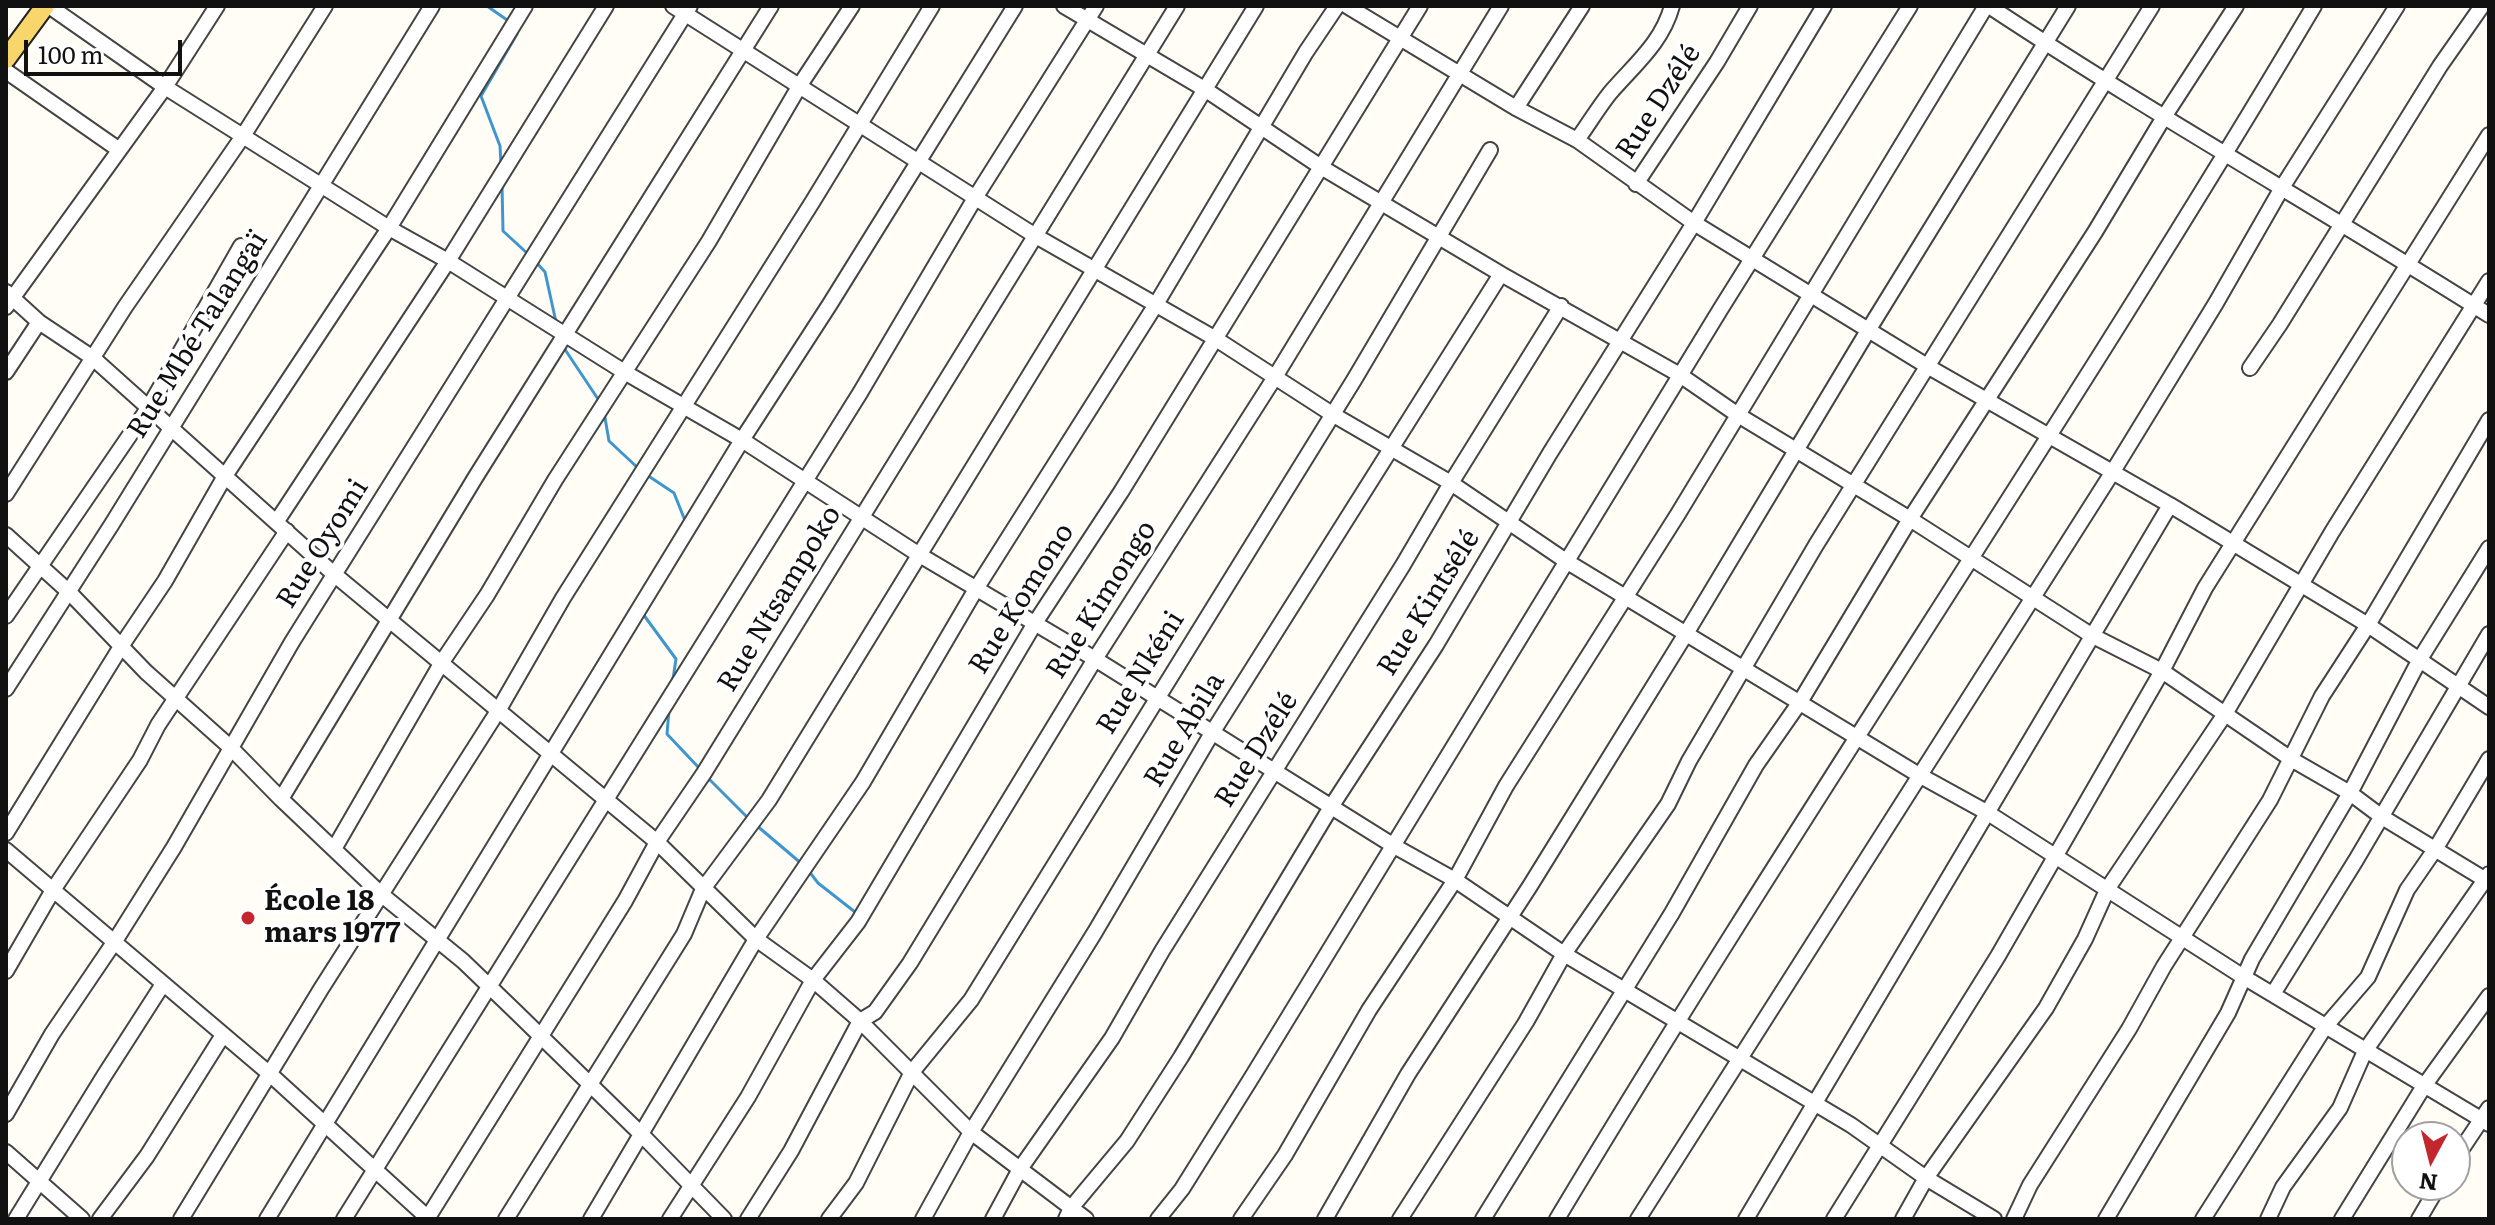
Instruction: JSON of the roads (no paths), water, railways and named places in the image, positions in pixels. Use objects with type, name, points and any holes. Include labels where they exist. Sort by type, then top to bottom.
[{"type":"main road","points":[[6,59],[47,6]]},
{"type":"street","points":[[47,6],[165,87],[389,228],[742,440],[918,554],[1095,659],[1394,846],[1455,880],[1564,954],[1814,1103],[1994,1219]]},
{"type":"street","points":[[217,6],[165,87],[8,299],[93,358],[335,575],[657,842],[756,939],[813,980],[860,1021],[971,1132],[1020,1169],[1069,1214],[1086,1219]]},
{"type":"street","points":[[6,494],[93,358],[243,136],[325,6]]},
{"type":"street","name":"Rue Mbé Talangaï","points":[[6,689],[432,6]]},
{"type":"street","points":[[6,833],[165,581],[225,476],[389,228],[525,6]]},
{"type":"street","points":[[6,971],[53,890],[177,699],[606,6]]},
{"type":"street","points":[[281,799],[389,617],[771,6]]},
{"type":"street","points":[[334,849],[442,662],[709,241],[800,85],[852,6]]},
{"type":"street","points":[[181,1219],[932,6]]},
{"type":"street","points":[[267,1219],[742,440],[1015,6]]},
{"type":"street","points":[[1064,6],[1206,90],[1321,167],[1680,375],[1738,415],[1910,519],[2091,635],[2162,671],[2382,817],[2488,878],[2365,1051],[2344,1102],[2283,1187],[2268,1219]]},
{"type":"street","points":[[344,1219],[860,393],[975,198],[1096,6]]},
{"type":"street","name":"Rue Ntsampoko","points":[[428,1219],[625,901],[657,842],[704,773],[1177,6]]},
{"type":"street","points":[[506,1219],[684,934],[703,889],[769,800],[1256,6]]},
{"type":"street","points":[[591,1219],[756,939],[863,782],[976,589],[1155,306],[1306,52],[1337,6]]},
{"type":"street","points":[[1347,6],[1516,108],[1577,140],[1694,223],[1927,366],[2170,505],[2368,625],[2489,707]]},
{"type":"street","name":"Rue Komono","points":[[670,1219],[748,1097],[813,980],[858,922],[1035,623],[1121,492],[1420,6]]},
{"type":"street","name":"Rue Kimongo","points":[[748,1219],[791,1151],[860,1021],[875,1012],[910,963],[1095,659],[1275,377],[1501,6]]},
{"type":"street","points":[[1516,108],[1582,6]]},
{"type":"street","points":[[1577,140],[1608,95],[1645,56],[1666,26],[1672,6]]},
{"type":"street","name":"Rue Dzélé","points":[[1636,184],[1717,62],[1750,6]]},
{"type":"street","name":"Rue Kintsélé","points":[[1069,1214],[1127,1141],[1331,807],[1436,645],[1824,6]]},
{"type":"street","points":[[1158,1219],[1182,1189],[1752,258],[1910,6]]},
{"type":"street","points":[[1241,1219],[1285,1155],[1369,1010],[1455,880],[1506,786],[1988,6],[2106,82],[2283,186],[2489,315]]},
{"type":"street","points":[[1325,1219],[1408,1074],[1687,632],[2068,6]]},
{"type":"street","points":[[1400,1219],[1518,1035],[1564,954],[1668,804],[1689,761],[1853,485],[2152,6]]},
{"type":"street","points":[[1483,1219],[1672,913],[1756,765],[1800,702],[1910,519],[2236,6]]},
{"type":"street","points":[[1557,1219],[1856,736],[1969,558],[1992,528],[2009,495],[2049,436],[2314,6]]},
{"type":"street","points":[[1638,1219],[1919,775],[1982,682],[2208,316],[2283,186],[2397,6]]},
{"type":"street","points":[[2250,368],[2428,85],[2482,6]]},
{"type":"street","points":[[683,9],[1034,235],[1216,339],[1332,414],[1451,483],[1566,561],[1919,775],[1988,813],[2325,1027],[2424,1086],[2486,1117],[2471,1137]]},
{"type":"street","name":"Rue Oyomi","points":[[6,1114],[52,1034],[174,847],[292,642],[507,299],[683,9]]},
{"type":"street","points":[[6,71],[118,149]]},
{"type":"street","points":[[1834,1219],[1998,956],[2232,545],[2489,135]]},
{"type":"street","name":"Rue Nkéni","points":[[829,1219],[856,1183],[912,1072],[971,1000],[1332,414],[1490,150]]},
{"type":"street","points":[[6,616],[149,407],[241,246]]},
{"type":"street","name":"Rue Abila","points":[[923,1219],[971,1132],[1095,932],[1212,733],[1501,274]]},
{"type":"street","points":[[1903,1219],[1926,1178],[2046,1008],[2085,939],[2108,888],[2225,714],[2301,584],[2489,281]]},
{"type":"street","name":"Rue Dzélé","points":[[993,1219],[1020,1169],[1112,1038],[1162,951],[1561,306]]},
{"type":"street","points":[[6,372],[39,322]]},
{"type":"street","points":[[2014,1219],[2030,1185],[2129,1029],[2182,936],[2270,800],[2322,696],[2368,625],[2489,420]]},
{"type":"street","points":[[1746,1219],[2170,505]]},
{"type":"street","points":[[6,535],[382,895],[437,940],[591,1084],[724,1219]]},
{"type":"street","points":[[2106,1219],[2228,1013],[2242,976],[2350,793],[2420,659],[2489,548]]},
{"type":"street","points":[[2273,994],[2382,817],[2489,634]]},
{"type":"street","points":[[2203,1219],[2325,1027],[2368,977],[2407,890],[2489,759]]},
{"type":"street","points":[[6,850],[271,1075],[428,1219]]},
{"type":"street","points":[[16,1219],[163,984]]},
{"type":"street","points":[[2342,1219],[2424,1086],[2489,996]]},
{"type":"street","points":[[100,1219],[147,1156],[223,1035]]},
{"type":"street","points":[[6,1152],[82,1219]]},
{"type":"street","points":[[2419,1219],[2430,1201]]},
{"type":"waterway","points":[[487,6],[510,22]]},
{"type":"waterway","points":[[501,165],[500,146],[481,96],[516,31]]},
{"type":"waterway","points":[[502,185],[503,231],[528,254]]},
{"type":"waterway","points":[[536,262],[545,272],[556,322]]},
{"type":"waterway","points":[[562,345],[600,402]]},
{"type":"waterway","points":[[604,412],[609,441],[638,468]]},
{"type":"waterway","points":[[647,475],[674,493],[686,523]]},
{"type":"waterway","points":[[643,614],[676,659],[673,679]]},
{"type":"waterway","points":[[669,710],[667,734],[700,769]]},
{"type":"waterway","points":[[708,778],[748,818]]},
{"type":"waterway","points":[[756,825],[802,864]]},
{"type":"waterway","points":[[808,870],[818,883],[855,912]]},
{"type":"place","name":"École 18 mars 1977","points":[[248,918]]}]
